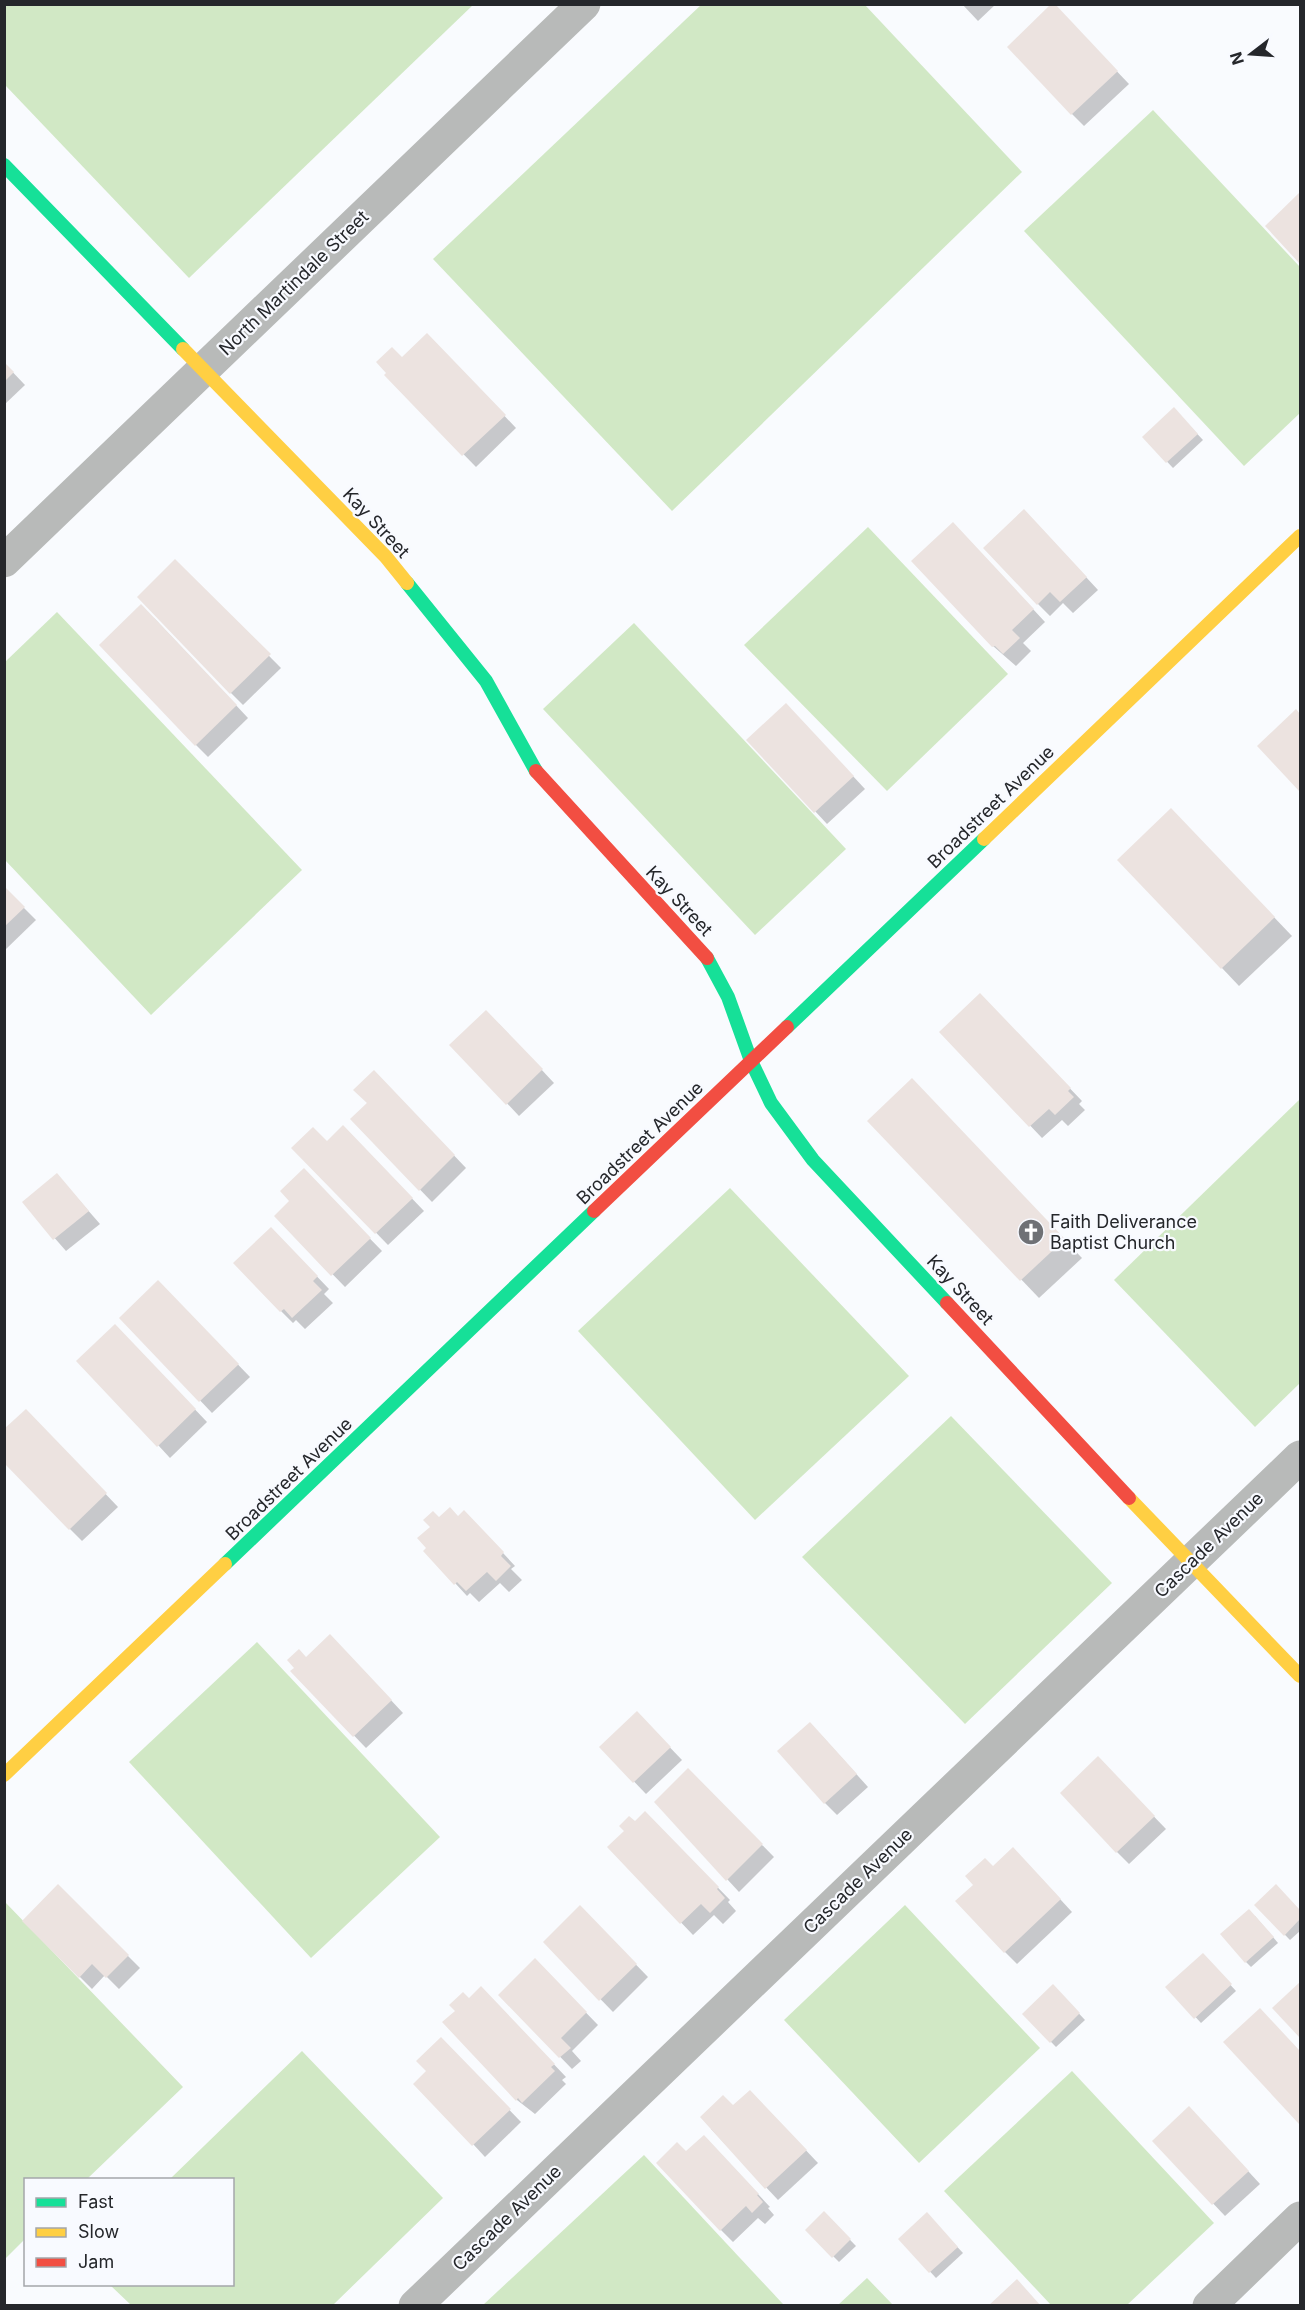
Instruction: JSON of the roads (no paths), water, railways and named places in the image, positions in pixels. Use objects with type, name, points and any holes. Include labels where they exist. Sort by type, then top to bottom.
[{"type":"street","name":"North Martindale Street","points":[[4,561],[584,4]]},
{"type":"street","name":"Kay Street","points":[[4,165],[386,557],[486,681],[534,769],[706,956],[729,997],[751,1061],[771,1102],[813,1160],[1190,1563],[1300,1676]]},
{"type":"street","name":"Broadstreet Avenue","points":[[4,1775],[1300,536]]},
{"type":"street","name":"Cascade Avenue","points":[[415,2306],[1300,1457]]},
{"type":"street","points":[[1209,2306],[1300,2218]]},
{"type":"place","name":"Faith Deliverance Baptist Church","points":[[1031,1232]]}]
